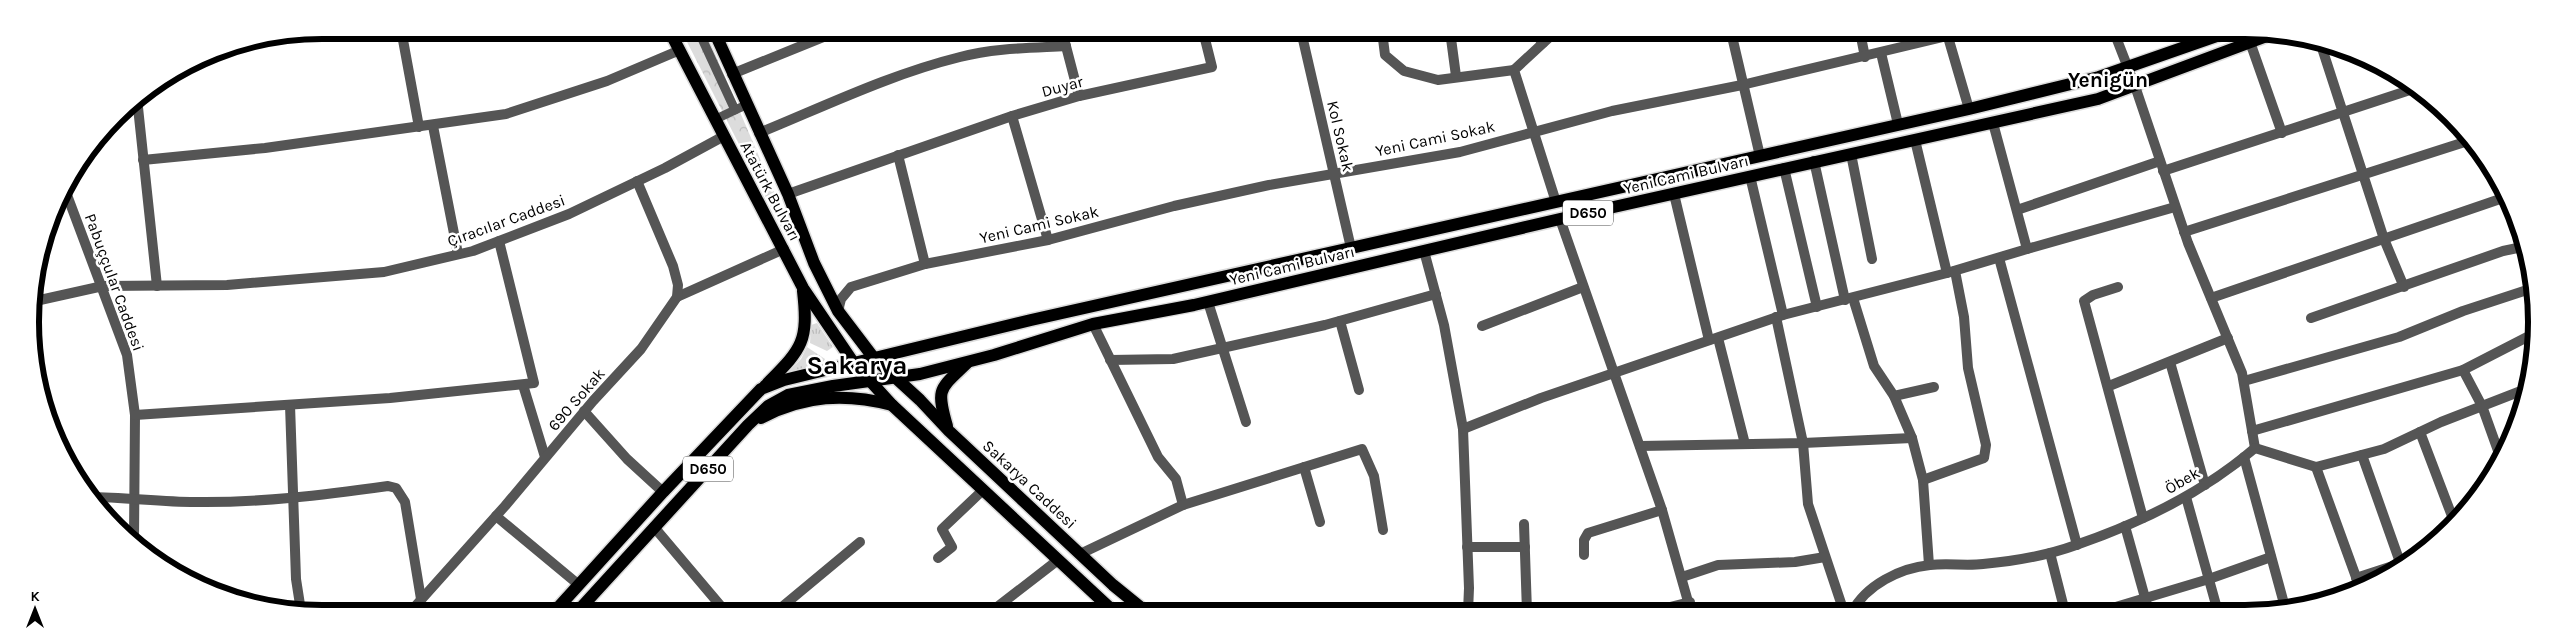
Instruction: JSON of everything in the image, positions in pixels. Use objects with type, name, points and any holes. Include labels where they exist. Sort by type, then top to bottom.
[{"type":"main road","name":"Atatürk Bulvarı","points":[[674,39],[803,288],[852,362],[869,381]]},
{"type":"main road","name":"Atatürk Bulvarı","points":[[718,39],[732,74],[740,107],[759,133],[788,194],[814,264],[838,310],[874,357],[896,378]]},
{"type":"main road","name":"Yeni Cami Bulvarı","points":[[761,389],[784,380],[852,362],[899,353],[1031,320],[1969,109],[2128,68],[2209,39]]},
{"type":"main road","name":"Yeni Cami Bulvarı","points":[[869,381],[896,378],[969,362],[1093,324],[1208,302],[1814,161],[2098,99],[2258,39]]},
{"type":"main road","points":[[561,605],[663,492],[794,356],[802,343],[805,311],[803,288]]},
{"type":"main road","points":[[861,341],[876,349],[899,353]]},
{"type":"main road","points":[[949,431],[940,400],[940,393],[944,385],[969,362]]},
{"type":"main road","name":"Sakarya Caddesi","points":[[896,378],[949,431],[1112,585],[1136,605]]},
{"type":"main road","points":[[869,381],[892,405],[1106,605]]},
{"type":"main road","name":"D650","points":[[584,605],[654,526],[768,406],[788,395],[869,381]]},
{"type":"main road","points":[[748,425],[771,413],[798,404],[835,396],[870,400],[892,405]]},
{"type":"street","points":[[403,39],[419,127]]},
{"type":"street","points":[[703,39],[740,107],[716,119]]},
{"type":"street","points":[[732,74],[818,39]]},
{"type":"street","points":[[1064,39],[1078,96]]},
{"type":"street","name":"Duyar","points":[[788,194],[1012,116],[1078,96],[1212,67],[1205,39]]},
{"type":"street","name":"Kol Sokak","points":[[1303,39],[1351,248]]},
{"type":"street","points":[[1383,39],[1385,55],[1404,71],[1438,80],[1456,76],[1514,70],[1547,39]]},
{"type":"street","points":[[1451,39],[1456,76]]},
{"type":"street","points":[[1539,39],[1542,43]]},
{"type":"street","points":[[1732,39],[1760,156]]},
{"type":"street","points":[[1861,39],[1865,57]]},
{"type":"street","name":"Yeni Cami Sokak","points":[[838,310],[841,299],[852,286],[924,264],[1048,240],[1174,206],[1335,172],[1460,152],[1612,111],[1742,86],[1940,39]]},
{"type":"street","points":[[1949,39],[1969,109]]},
{"type":"street","points":[[2117,39],[2135,86],[2184,232],[2244,381],[2255,448],[2316,467],[2384,448],[2520,391]]},
{"type":"street","points":[[2250,42],[2282,132]]},
{"type":"street","points":[[759,133],[874,86],[959,57],[997,50],[1066,46]]},
{"type":"street","points":[[2322,49],[2345,113],[2384,239],[2404,287]]},
{"type":"street","points":[[143,160],[265,148],[433,126],[506,114],[607,81],[680,50]]},
{"type":"street","points":[[1881,53],[1898,124]]},
{"type":"street","points":[[1514,70],[1556,202]]},
{"type":"street","points":[[2017,210],[2345,113],[2405,88]]},
{"type":"street","points":[[138,107],[157,286]]},
{"type":"street","points":[[1012,116],[1048,240]]},
{"type":"street","points":[[1993,122],[2028,249]]},
{"type":"street","points":[[433,126],[458,254]]},
{"type":"street","name":"Çıracılar Caddesi","points":[[39,300],[103,286],[227,284],[384,272],[458,254],[499,241],[569,214],[724,136]]},
{"type":"street","points":[[1915,140],[1964,317],[1968,368],[1986,445],[1984,458],[1923,480]]},
{"type":"street","points":[[2184,232],[2464,142]]},
{"type":"street","points":[[1851,154],[1872,259]]},
{"type":"street","points":[[898,155],[924,264]]},
{"type":"street","points":[[1814,161],[1849,299],[1874,366],[1894,396],[1912,438],[1923,480],[1929,564]]},
{"type":"street","points":[[1784,168],[1818,307]]},
{"type":"street","points":[[1750,176],[1780,316],[1803,443],[1808,504],[1842,605]]},
{"type":"street","points":[[637,181],[673,266],[678,285],[677,297],[784,249]]},
{"type":"street","points":[[1674,194],[1713,339],[1745,444]]},
{"type":"street","name":"Pabuççular Caddesi","points":[[68,197],[103,286],[127,355],[134,416],[132,497],[134,534]]},
{"type":"street","points":[[2210,298],[2500,199]]},
{"type":"street","points":[[1463,429],[1541,398],[1780,316],[1951,272],[2175,207]]},
{"type":"street","points":[[1560,219],[1583,287],[1616,373],[1662,510],[1689,605]]},
{"type":"street","points":[[134,416],[290,405],[534,383],[532,365],[499,241]]},
{"type":"street","points":[[2311,318],[2519,248]]},
{"type":"street","points":[[1424,251],[1444,325],[1463,429],[1470,588],[1469,605]]},
{"type":"street","points":[[1999,258],[2077,545]]},
{"type":"street","points":[[1482,326],[1583,287]]},
{"type":"street","points":[[2118,288],[2093,295],[2084,302],[2109,386],[2142,518]]},
{"type":"street","points":[[2244,381],[2399,337],[2464,311],[2527,290]]},
{"type":"street","points":[[1110,360],[1173,359],[1340,321],[1436,294]]},
{"type":"street","name":"690 Sokak","points":[[416,605],[496,516],[584,411],[641,349],[677,297]]},
{"type":"street","points":[[1208,302],[1246,422]]},
{"type":"street","points":[[1340,321],[1359,390]]},
{"type":"street","points":[[1093,324],[1158,457],[1176,479],[1183,506]]},
{"type":"street","points":[[2252,431],[2462,370],[2528,337]]},
{"type":"street","points":[[2109,386],[2228,338]]},
{"type":"street","points":[[2170,362],[2205,485]]},
{"type":"street","points":[[2462,370],[2482,406],[2498,450]]},
{"type":"street","points":[[523,385],[545,457]]},
{"type":"street","points":[[1894,396],[1934,387]]},
{"type":"street","points":[[290,405],[295,499],[296,580],[300,605]]},
{"type":"street","points":[[584,411],[627,459],[663,492]]},
{"type":"street","points":[[2420,432],[2452,515]]},
{"type":"street","points":[[1640,446],[1803,443],[1912,438]]},
{"type":"street","name":"Öbek","points":[[1856,605],[1860,596],[1891,576],[1929,564],[1981,564],[2035,558],[2077,545],[2125,526],[2186,497],[2230,470],[2255,448]]},
{"type":"street","points":[[1080,554],[1183,506],[1362,449],[1374,476],[1383,530]]},
{"type":"street","points":[[2362,455],[2400,559]]},
{"type":"street","points":[[2244,457],[2284,603]]},
{"type":"street","points":[[2316,467],[2358,582]]},
{"type":"street","points":[[1304,468],[1320,522]]},
{"type":"street","points":[[99,497],[132,497],[194,502],[295,499],[388,486],[396,488],[405,502],[421,599]]},
{"type":"street","points":[[938,558],[952,547],[942,529],[983,490]]},
{"type":"street","points":[[2186,497],[2216,605]]},
{"type":"street","points":[[1584,555],[1584,540],[1588,533],[1662,510]]},
{"type":"street","points":[[496,516],[579,585]]},
{"type":"street","points":[[1524,524],[1527,605]]},
{"type":"street","points":[[654,526],[719,605]]},
{"type":"street","points":[[2125,526],[2147,605]]},
{"type":"street","points":[[785,605],[860,542]]},
{"type":"street","points":[[1467,547],[1525,547]]},
{"type":"street","points":[[2050,554],[2063,605]]},
{"type":"street","points":[[1682,577],[1718,565],[1795,562],[1825,557]]},
{"type":"street","points":[[2120,605],[2209,579],[2271,557]]},
{"type":"street","points":[[1001,605],[1058,560]]},
{"type":"street","points":[[2356,578],[2383,569]]},
{"type":"green space","points":[[686,39],[709,39],[787,222],[781,227]]},
{"type":"green space","points":[[817,323],[833,347],[827,351],[810,343],[811,325]]},
{"type":"green space","points":[[807,347],[825,359],[823,365],[788,372],[801,359]]},
{"type":"district","name":"Yenigün","points":[[2108,80]]},
{"type":"district","name":"Sakarya","points":[[857,365]]}]
